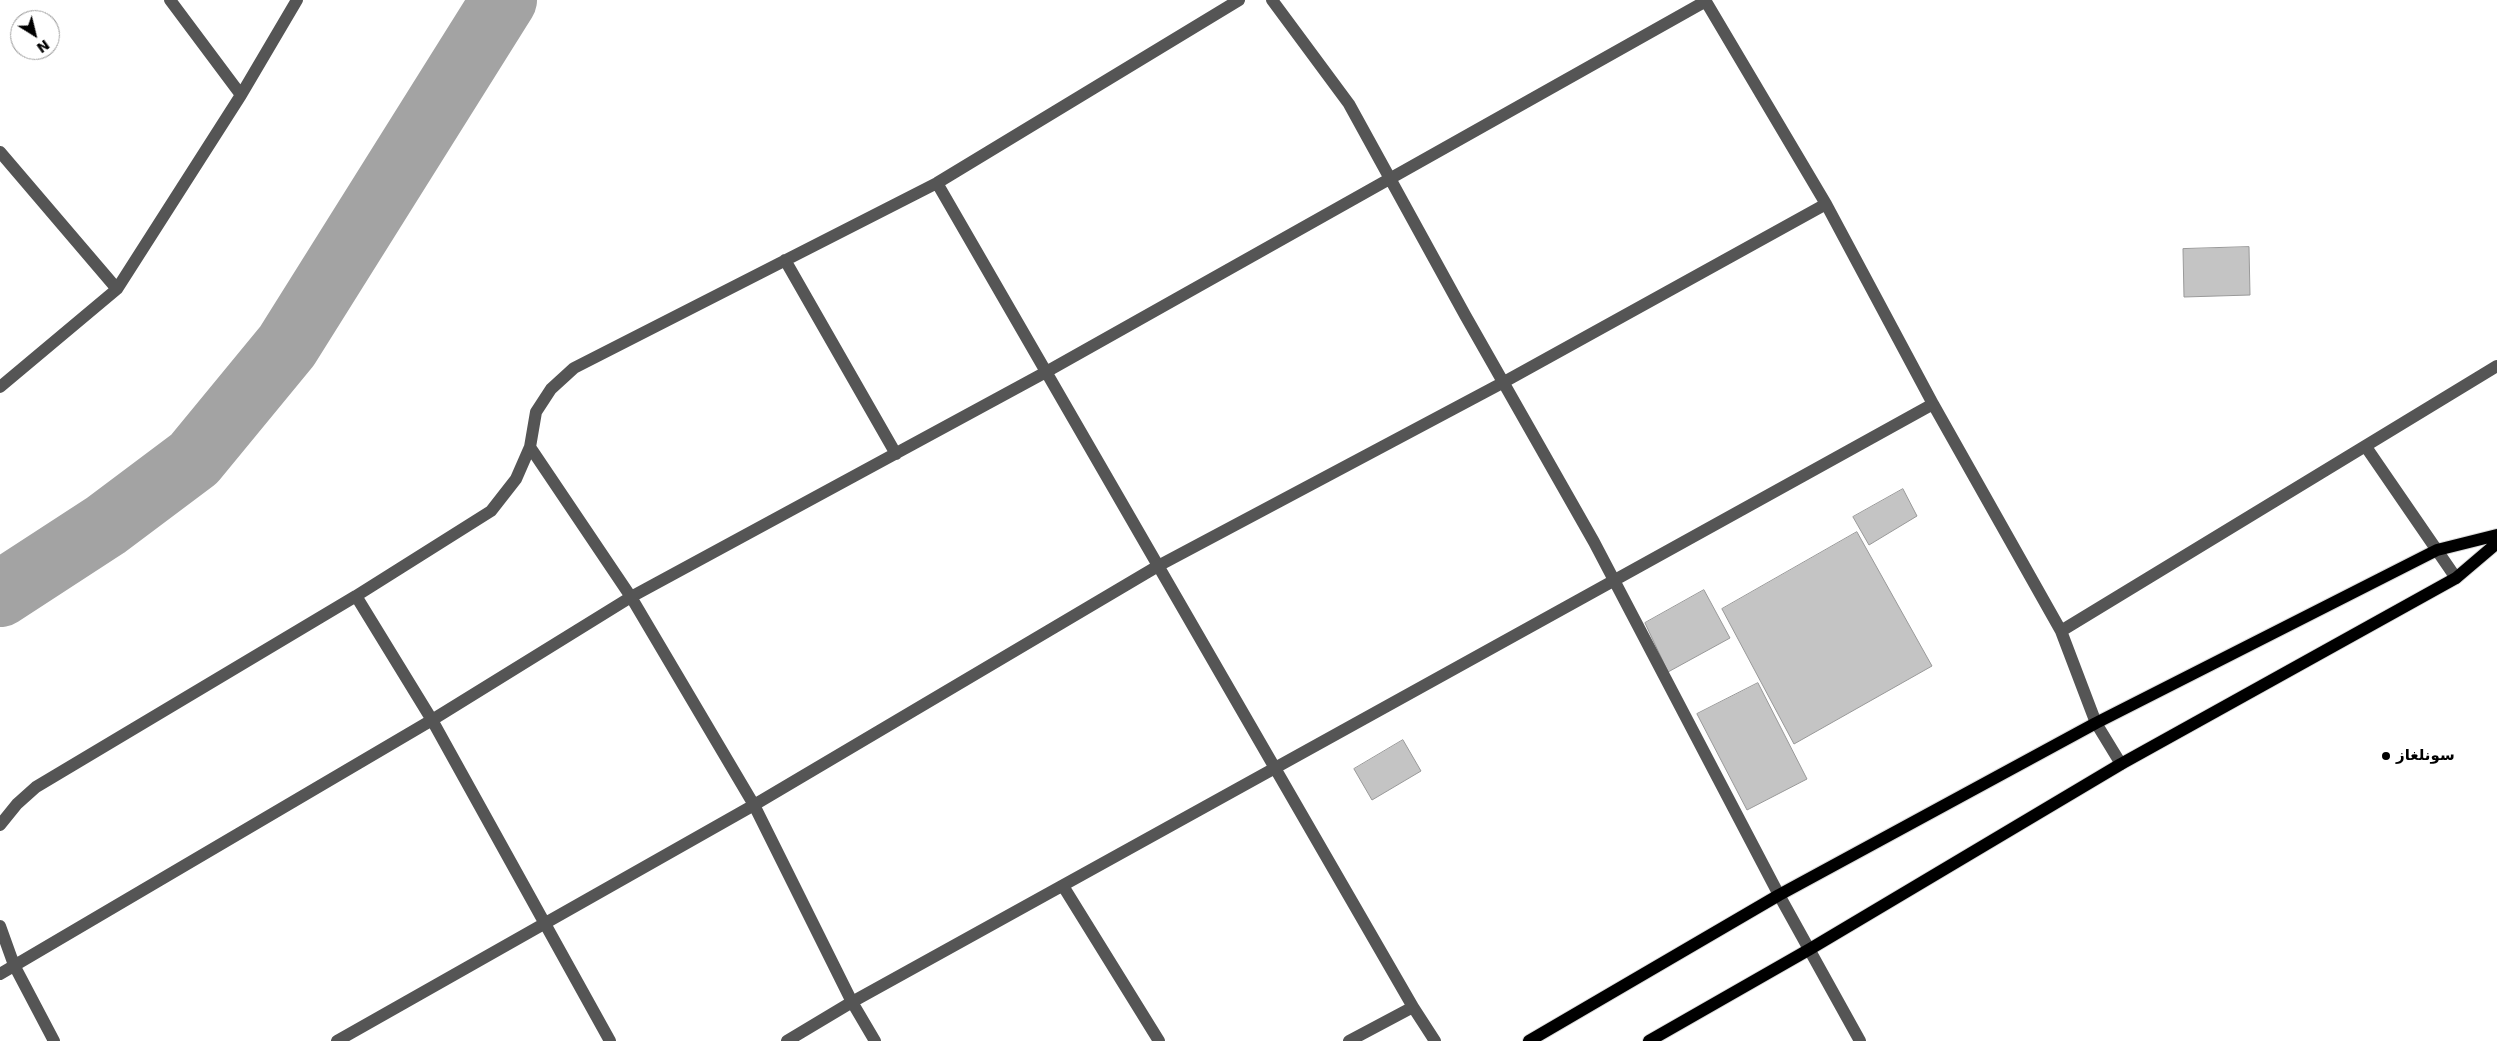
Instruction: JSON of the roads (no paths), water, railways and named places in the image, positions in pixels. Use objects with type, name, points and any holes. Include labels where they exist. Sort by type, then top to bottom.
[{"type":"main road","points":[[1529,1041],[1779,894],[2096,723],[2437,550],[2497,535]]},
{"type":"main road","points":[[1649,1041],[1810,949],[2121,764],[2456,578],[2497,543]]},
{"type":"street","points":[[170,0],[241,95]]},
{"type":"street","points":[[0,387],[117,289],[241,95],[297,0]]},
{"type":"street","points":[[0,825],[17,804],[36,786],[356,596],[491,511],[516,479],[530,447],[536,412],[551,389],[574,368],[937,183],[1239,0]]},
{"type":"street","points":[[1272,0],[1349,104],[1464,315],[1504,382],[1614,582],[1779,894],[1860,1041]]},
{"type":"street","points":[[0,974],[432,720],[631,597],[1046,372],[1391,180],[1706,0],[1826,204],[1933,404],[2062,631],[2096,723],[2121,764]]},
{"type":"street","points":[[0,152],[117,289]]},
{"type":"street","points":[[937,183],[1413,1007],[1435,1041]]},
{"type":"street","points":[[337,1041],[754,805],[1158,566],[1504,382],[1826,204]]},
{"type":"street","points":[[785,260],[896,454]]},
{"type":"street","points":[[2062,631],[2497,366]]},
{"type":"street","points":[[787,1041],[852,1002],[1933,404]]},
{"type":"street","points":[[530,447],[631,597],[754,805],[852,1002],[875,1041]]},
{"type":"street","points":[[2366,447],[2456,578]]},
{"type":"street","points":[[356,596],[432,720],[610,1041]]},
{"type":"street","points":[[1064,886],[1159,1041]]},
{"type":"street","points":[[0,926],[14,965],[54,1041]]},
{"type":"street","points":[[1348,1041],[1413,1007]]},
{"type":"waterway","points":[[0,594],[106,525],[194,459],[287,346],[504,0]]},
{"type":"place","name":"سونلغاز","points":[[2386,756]]}]
